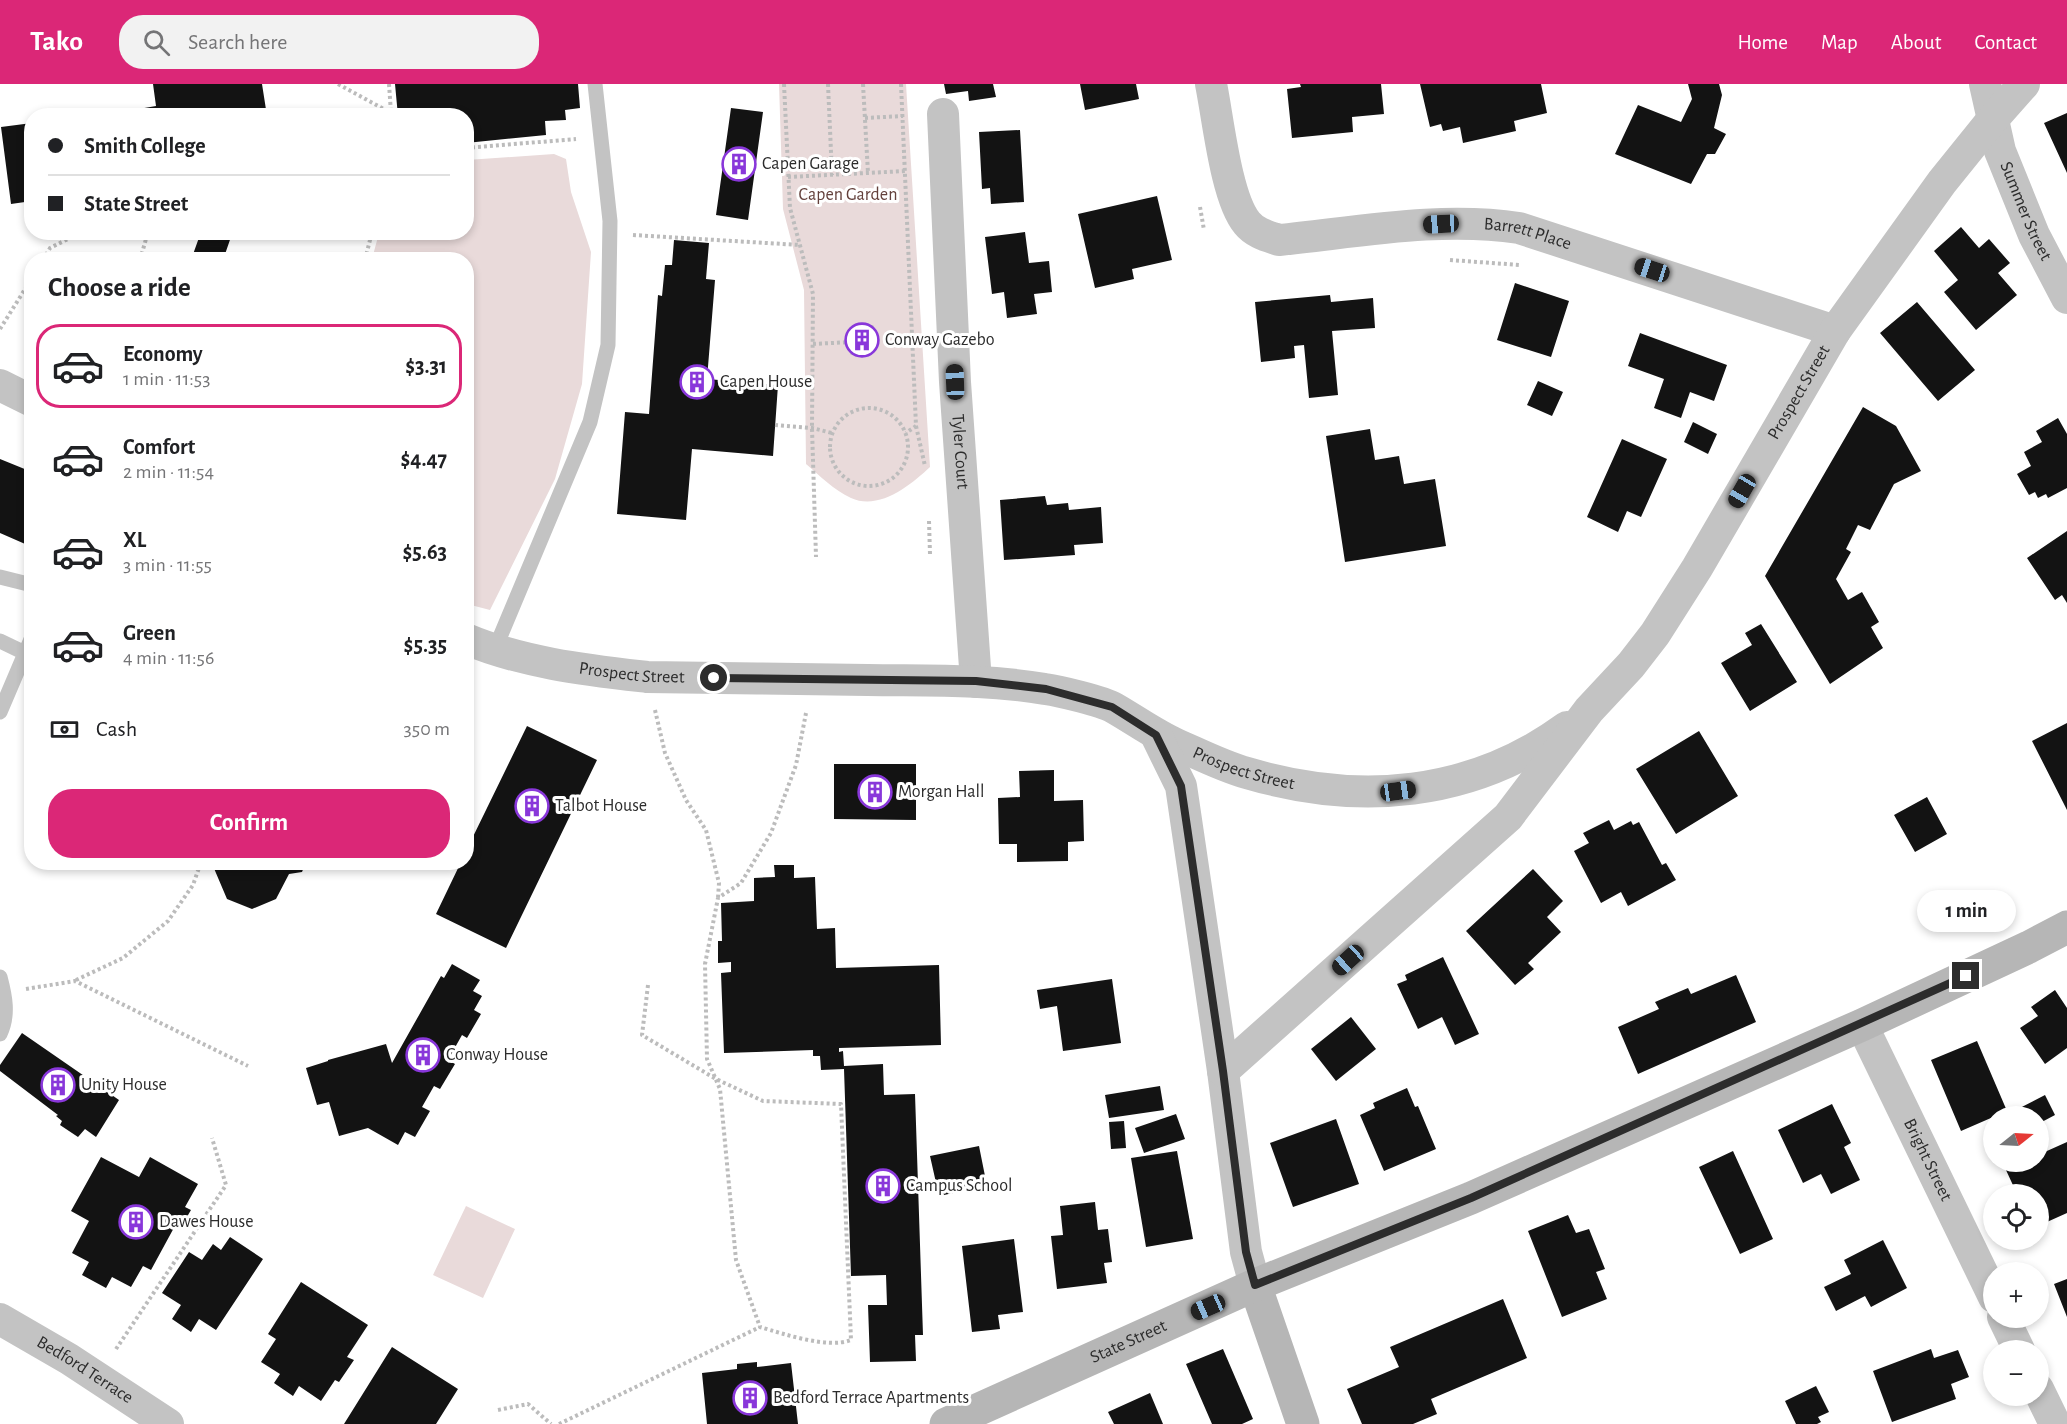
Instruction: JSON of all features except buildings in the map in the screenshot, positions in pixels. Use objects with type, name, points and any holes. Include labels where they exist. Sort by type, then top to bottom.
[{"type":"main road","name":"State Street","points":[[946,1424],[1255,1285],[1471,1198],[1862,1025],[2067,927]]},
{"type":"main road","points":[[1255,1285],[1303,1424]]},
{"type":"street","name":"Barrett Place","points":[[1211,84],[1231,188],[1247,224],[1259,234],[1279,240],[1425,225],[1474,223],[1519,228],[1836,331]]},
{"type":"street","name":"Summer Street","points":[[1985,84],[2000,151],[2034,235],[2067,298]]},
{"type":"street","name":"Prospect Street","points":[[1223,1071],[1508,817],[1589,710],[1631,665],[1655,634],[1836,331],[1942,182],[2024,84]]},
{"type":"street","name":"Tyler Court","points":[[943,114],[955,382],[976,681]]},
{"type":"street","points":[[0,385],[24,397]]},
{"type":"street","name":"Prospect Street","points":[[481,644],[574,668],[647,677],[976,681],[1046,689],[1112,707],[1156,735],[1217,762],[1276,781],[1337,791],[1368,793],[1428,788],[1457,781],[1512,760],[1548,740],[1589,710]]},
{"type":"street","points":[[1156,735],[1181,786],[1223,1071],[1246,1252],[1255,1285]]},
{"type":"street","name":"Bright Street","points":[[1862,1025],[1983,1273]]},
{"type":"street","name":"Bedford Terrace","points":[[0,1319],[69,1359],[168,1424]]},
{"type":"street","points":[[2046,1406],[2055,1424]]},
{"type":"lane","points":[[481,644],[590,422],[608,345],[610,233],[595,84]]},
{"type":"lane","points":[[0,577],[24,583]]},
{"type":"lane","points":[[0,641],[24,653]]},
{"type":"lane","points":[[0,712],[24,655]]},
{"type":"lane","points":[[0,977],[6,1008],[5,1023],[0,1034]]},
{"type":"path","points":[[338,84],[380,108]]},
{"type":"path","points":[[389,84],[391,108]]},
{"type":"path","points":[[783,84],[790,208],[813,294],[812,428],[816,558]]},
{"type":"path","points":[[828,84],[832,175]]},
{"type":"path","points":[[863,84],[868,173]]},
{"type":"path","points":[[901,84],[916,426],[928,477]]},
{"type":"path","points":[[865,118],[903,116]]},
{"type":"path","points":[[474,147],[600,137]]},
{"type":"path","points":[[788,177],[906,171]]},
{"type":"path","points":[[610,233],[800,245]]},
{"type":"path","points":[[48,252],[50,248],[66,240]]},
{"type":"path","points":[[1444,259],[1529,266]]},
{"type":"path","points":[[0,329],[24,291]]},
{"type":"path","points":[[872,327],[874,352],[852,353],[851,342],[850,329],[872,327]]},
{"type":"path","points":[[813,344],[851,342]]},
{"type":"path","points":[[861,408],[884,410],[897,419],[906,433],[909,452],[903,469],[888,483],[879,486],[859,486],[843,478],[834,467],[830,450],[832,433],[843,418],[861,408]]},
{"type":"path","points":[[776,425],[812,428],[832,433]]},
{"type":"path","points":[[906,433],[916,426]]},
{"type":"path","points":[[929,510],[930,554]]},
{"type":"path","points":[[718,898],[741,883],[771,833],[795,765],[807,706]]},
{"type":"path","points":[[655,709],[665,753],[686,800],[706,830],[719,883],[705,964],[707,1059],[720,1089],[736,1260],[760,1327]]},
{"type":"path","points":[[4,993],[75,981],[123,958],[168,921],[193,885],[198,870]]},
{"type":"path","points":[[75,981],[248,1066]]},
{"type":"path","points":[[559,1424],[760,1327],[798,1337],[841,1344],[851,1340],[841,1104],[764,1101],[716,1079],[642,1035],[648,986]]},
{"type":"path","points":[[116,1349],[226,1185],[212,1138]]},
{"type":"path","points":[[498,1410],[528,1404],[551,1424]]},
{"type":"green space","name":"Capen Garden","points":[[779,84],[906,84],[930,467],[904,488],[883,499],[862,501],[851,498],[833,487],[806,464],[804,290],[783,209]]},
{"type":"green space","points":[[554,154],[566,159],[571,192],[591,252],[582,384],[555,479],[490,610],[474,606],[474,252],[374,252],[377,240],[474,240],[474,160]]},
{"type":"green space","points":[[466,1206],[515,1229],[483,1298],[433,1275]]},
{"type":"place","name":"Capen Garage","points":[[739,164]]},
{"type":"place","name":"Conway Gazebo","points":[[862,340]]},
{"type":"place","name":"Capen House","points":[[697,382]]},
{"type":"place","name":"Morgan Hall","points":[[875,792]]},
{"type":"place","name":"Talbot House","points":[[532,806]]},
{"type":"place","name":"Conway House","points":[[423,1055]]},
{"type":"place","name":"Unity House","points":[[58,1085]]},
{"type":"place","name":"Campus School","points":[[883,1186]]},
{"type":"place","name":"Dawes House","points":[[136,1222]]},
{"type":"place","name":"Bedford Terrace Apartments","points":[[750,1398]]},
{"type":"route","points":[[714,678],[976,681],[1046,689],[1112,707],[1156,735],[1181,786],[1223,1071],[1246,1252],[1255,1285],[1471,1198],[1862,1025],[1966,976]]}]
